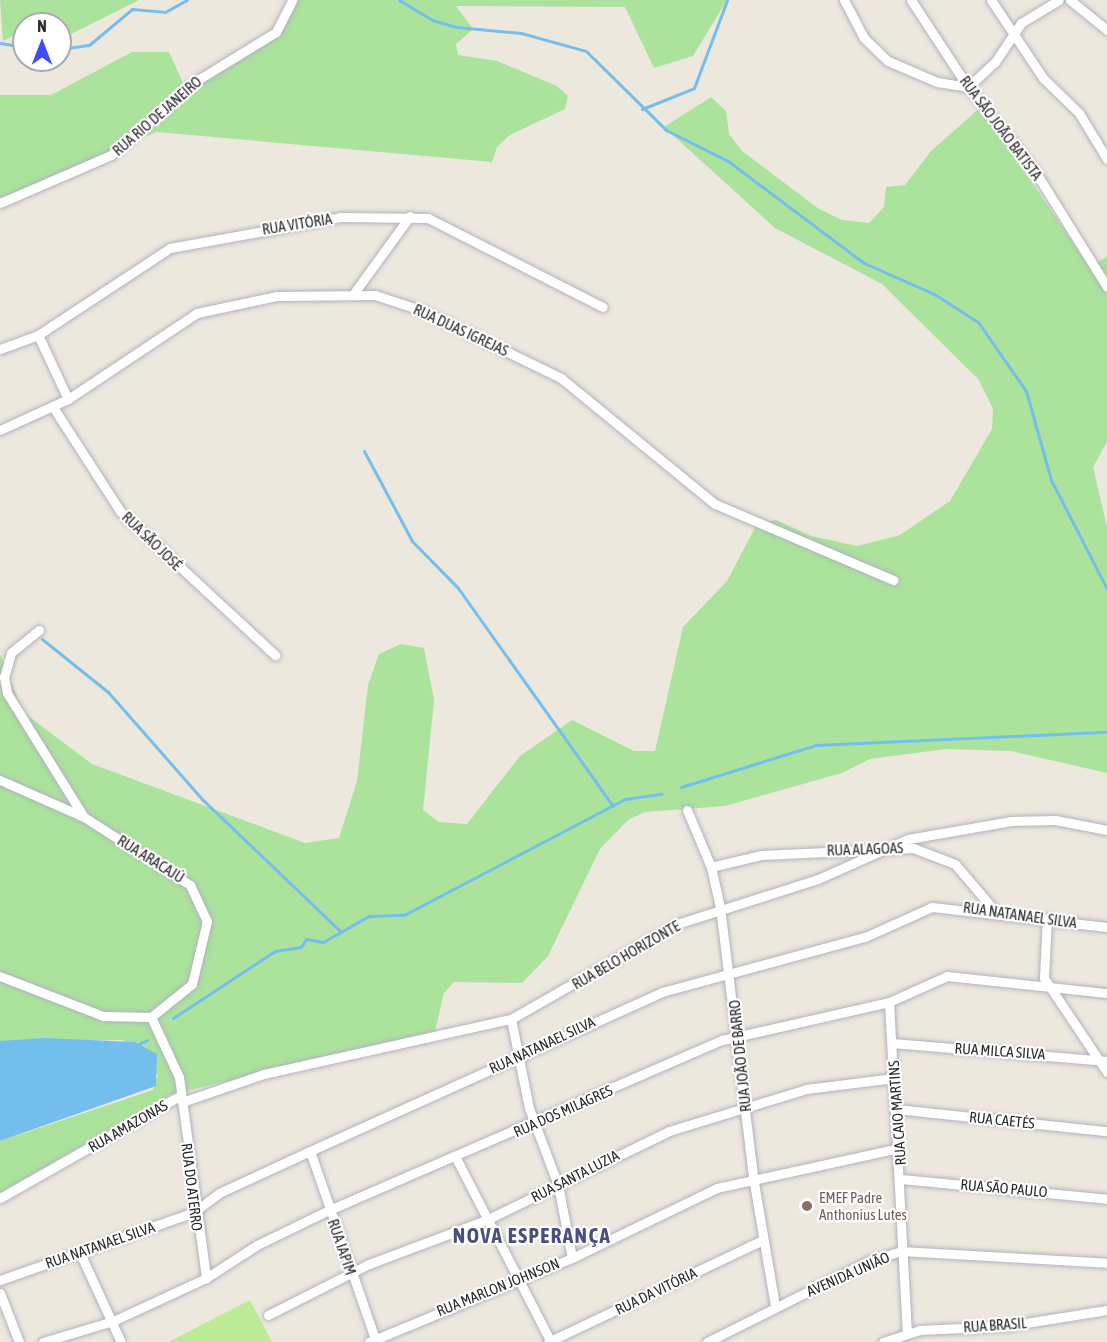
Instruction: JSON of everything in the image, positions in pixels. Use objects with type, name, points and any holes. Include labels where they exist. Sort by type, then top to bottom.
[{"type":"street","name":"RUA RIO DE JANEIRO","points":[[0,203],[111,155],[196,81],[276,32],[292,0]]},
{"type":"street","points":[[844,0],[864,38],[888,61],[937,82],[968,87],[995,62],[1013,33],[1059,0]]},
{"type":"street","name":"RUA SÃO JOÃO BATISTA","points":[[911,0],[968,87],[1026,159],[1107,287]]},
{"type":"street","points":[[991,0],[1043,78],[1079,113],[1107,159]]},
{"type":"street","points":[[1070,0],[1107,30]]},
{"type":"street","points":[[354,293],[410,216]]},
{"type":"street","name":"RUA VITÓRIA","points":[[0,349],[38,335],[170,248],[294,221],[410,216],[454,227],[603,307]]},
{"type":"street","name":"RUA DUAS IGREJAS","points":[[0,430],[68,399],[197,313],[276,296],[354,293],[421,310],[561,378],[715,504],[892,580]]},
{"type":"street","points":[[38,335],[68,399]]},
{"type":"street","name":"RUA SÃO JOSÉ","points":[[53,407],[120,511],[275,655]]},
{"type":"street","points":[[39,630],[11,653],[4,677],[7,693],[84,817]]},
{"type":"street","name":"RUA ARACAJÚ","points":[[0,780],[84,817],[190,885],[204,907],[206,937],[199,970],[182,997],[151,1017]]},
{"type":"street","name":"RUA JOÃO DE BARRO","points":[[687,810],[711,867],[720,907],[739,1035],[753,1177],[775,1306]]},
{"type":"street","name":"RUA BELO HORIZONTE","points":[[182,1099],[264,1074],[511,1019],[668,928],[720,907],[818,879],[892,846],[1011,821],[1055,820],[1107,830]]},
{"type":"street","name":"RUA ALAGOAS","points":[[711,867],[760,855],[892,846],[929,851],[955,864],[994,910]]},
{"type":"street","name":"RUA NATANAEL SILVA","points":[[0,1280],[194,1212],[219,1193],[309,1150],[644,998],[731,972],[865,937],[932,907],[994,910],[1107,927]]},
{"type":"street","points":[[1047,918],[1048,986],[1104,1061],[1107,1072]]},
{"type":"street","points":[[0,976],[111,1019],[151,1017]]},
{"type":"street","name":"RUA DOS MILAGRES","points":[[44,1342],[112,1321],[206,1278],[257,1245],[329,1210],[534,1125],[739,1035],[889,1002],[947,976],[1107,993]]},
{"type":"street","name":"RUA CAIO MARTINS","points":[[889,1002],[901,1179],[901,1251],[907,1333]]},
{"type":"street","name":"RUA AMAZONAS","points":[[0,1198],[182,1099],[171,1050],[151,1017]]},
{"type":"street","points":[[511,1019],[534,1125],[558,1185],[572,1258]]},
{"type":"street","name":"RUA MILCA SILVA","points":[[892,1043],[1104,1061]]},
{"type":"street","name":"RUA SANTA LUZIA","points":[[268,1315],[351,1273],[486,1220],[647,1140],[745,1106],[826,1085],[894,1078]]},
{"type":"street","name":"RUA DO ATERRO","points":[[182,1099],[194,1212],[206,1278]]},
{"type":"street","name":"RUA CAETÉS","points":[[896,1109],[1107,1131]]},
{"type":"street","name":"RUA MARLON JOHNSON","points":[[374,1341],[572,1258],[704,1193],[753,1177],[899,1148]]},
{"type":"street","name":"RUA IAPIM","points":[[309,1150],[374,1341]]},
{"type":"street","points":[[456,1158],[515,1281],[550,1342]]},
{"type":"street","name":"RUA SÃO PAULO","points":[[901,1179],[1107,1199]]},
{"type":"street","name":"RUA DA VITÓRIA","points":[[550,1342],[763,1240]]},
{"type":"street","name":"AVENIDA UNIÃO","points":[[707,1342],[775,1306],[901,1251],[1107,1263]]},
{"type":"street","points":[[80,1253],[121,1342]]},
{"type":"street","points":[[0,1293],[19,1342]]},
{"type":"street","name":"RUA BRASIL","points":[[883,1342],[907,1333],[1007,1326],[1107,1310]]},
{"type":"green space","points":[[0,0],[139,0],[72,34],[72,12],[12,12],[12,37],[3,41]]},
{"type":"green space","points":[[295,0],[727,0],[693,56],[654,68],[625,7],[456,6],[473,29],[456,44],[458,55],[497,61],[557,86],[568,96],[565,109],[510,135],[497,147],[492,162],[157,132],[0,198],[0,95],[51,95],[132,52],[169,52],[184,85],[189,85],[203,71],[269,36]]},
{"type":"green space","points":[[711,97],[726,111],[729,134],[742,151],[819,209],[842,220],[869,223],[884,207],[886,187],[905,185],[931,151],[981,107],[1090,268],[1107,256],[1107,442],[1093,467],[1107,527],[1107,773],[1011,751],[946,749],[870,759],[842,773],[725,806],[645,812],[628,820],[600,849],[548,956],[522,983],[454,982],[444,993],[435,1031],[169,1095],[0,1193],[0,1141],[153,1090],[158,1075],[123,1040],[0,1041],[0,654],[24,713],[92,764],[305,843],[339,838],[357,781],[368,685],[379,654],[401,644],[424,648],[434,700],[423,810],[439,822],[467,824],[520,756],[572,720],[634,751],[655,751],[683,627],[727,581],[757,524],[776,520],[811,536],[857,546],[900,535],[950,501],[992,429],[993,409],[979,380],[882,284],[775,228],[664,127]]},
{"type":"green space","points":[[250,1300],[272,1342],[168,1342]]},
{"type":"water","points":[[43,1038],[135,1042],[157,1054],[156,1086],[0,1141],[0,1041]]},
{"type":"waterway","points":[[72,47],[89,45],[132,9],[165,12],[187,0]]},
{"type":"waterway","points":[[399,0],[432,20],[457,27],[521,33],[586,51],[666,130],[728,161],[864,263],[934,294],[978,322],[1026,391],[1051,480],[1107,589]]},
{"type":"waterway","points":[[642,109],[694,88],[727,0]]},
{"type":"waterway","points":[[0,43],[12,45]]},
{"type":"waterway","points":[[364,451],[412,541],[458,588],[613,806]]},
{"type":"waterway","points":[[42,639],[108,692],[203,800],[341,932]]},
{"type":"waterway","points":[[681,787],[816,745],[1107,732]]},
{"type":"waterway","points":[[173,1018],[275,951],[301,947],[306,939],[323,942],[369,916],[404,915],[625,799],[662,794]]},
{"type":"waterway","points":[[136,1045],[147,1040]]},
{"type":"place","name":"EMEF Padre Anthonius Lutes","points":[[807,1206]]},
{"type":"district","name":"NOVA ESPERANÇA","points":[[532,1235]]}]
